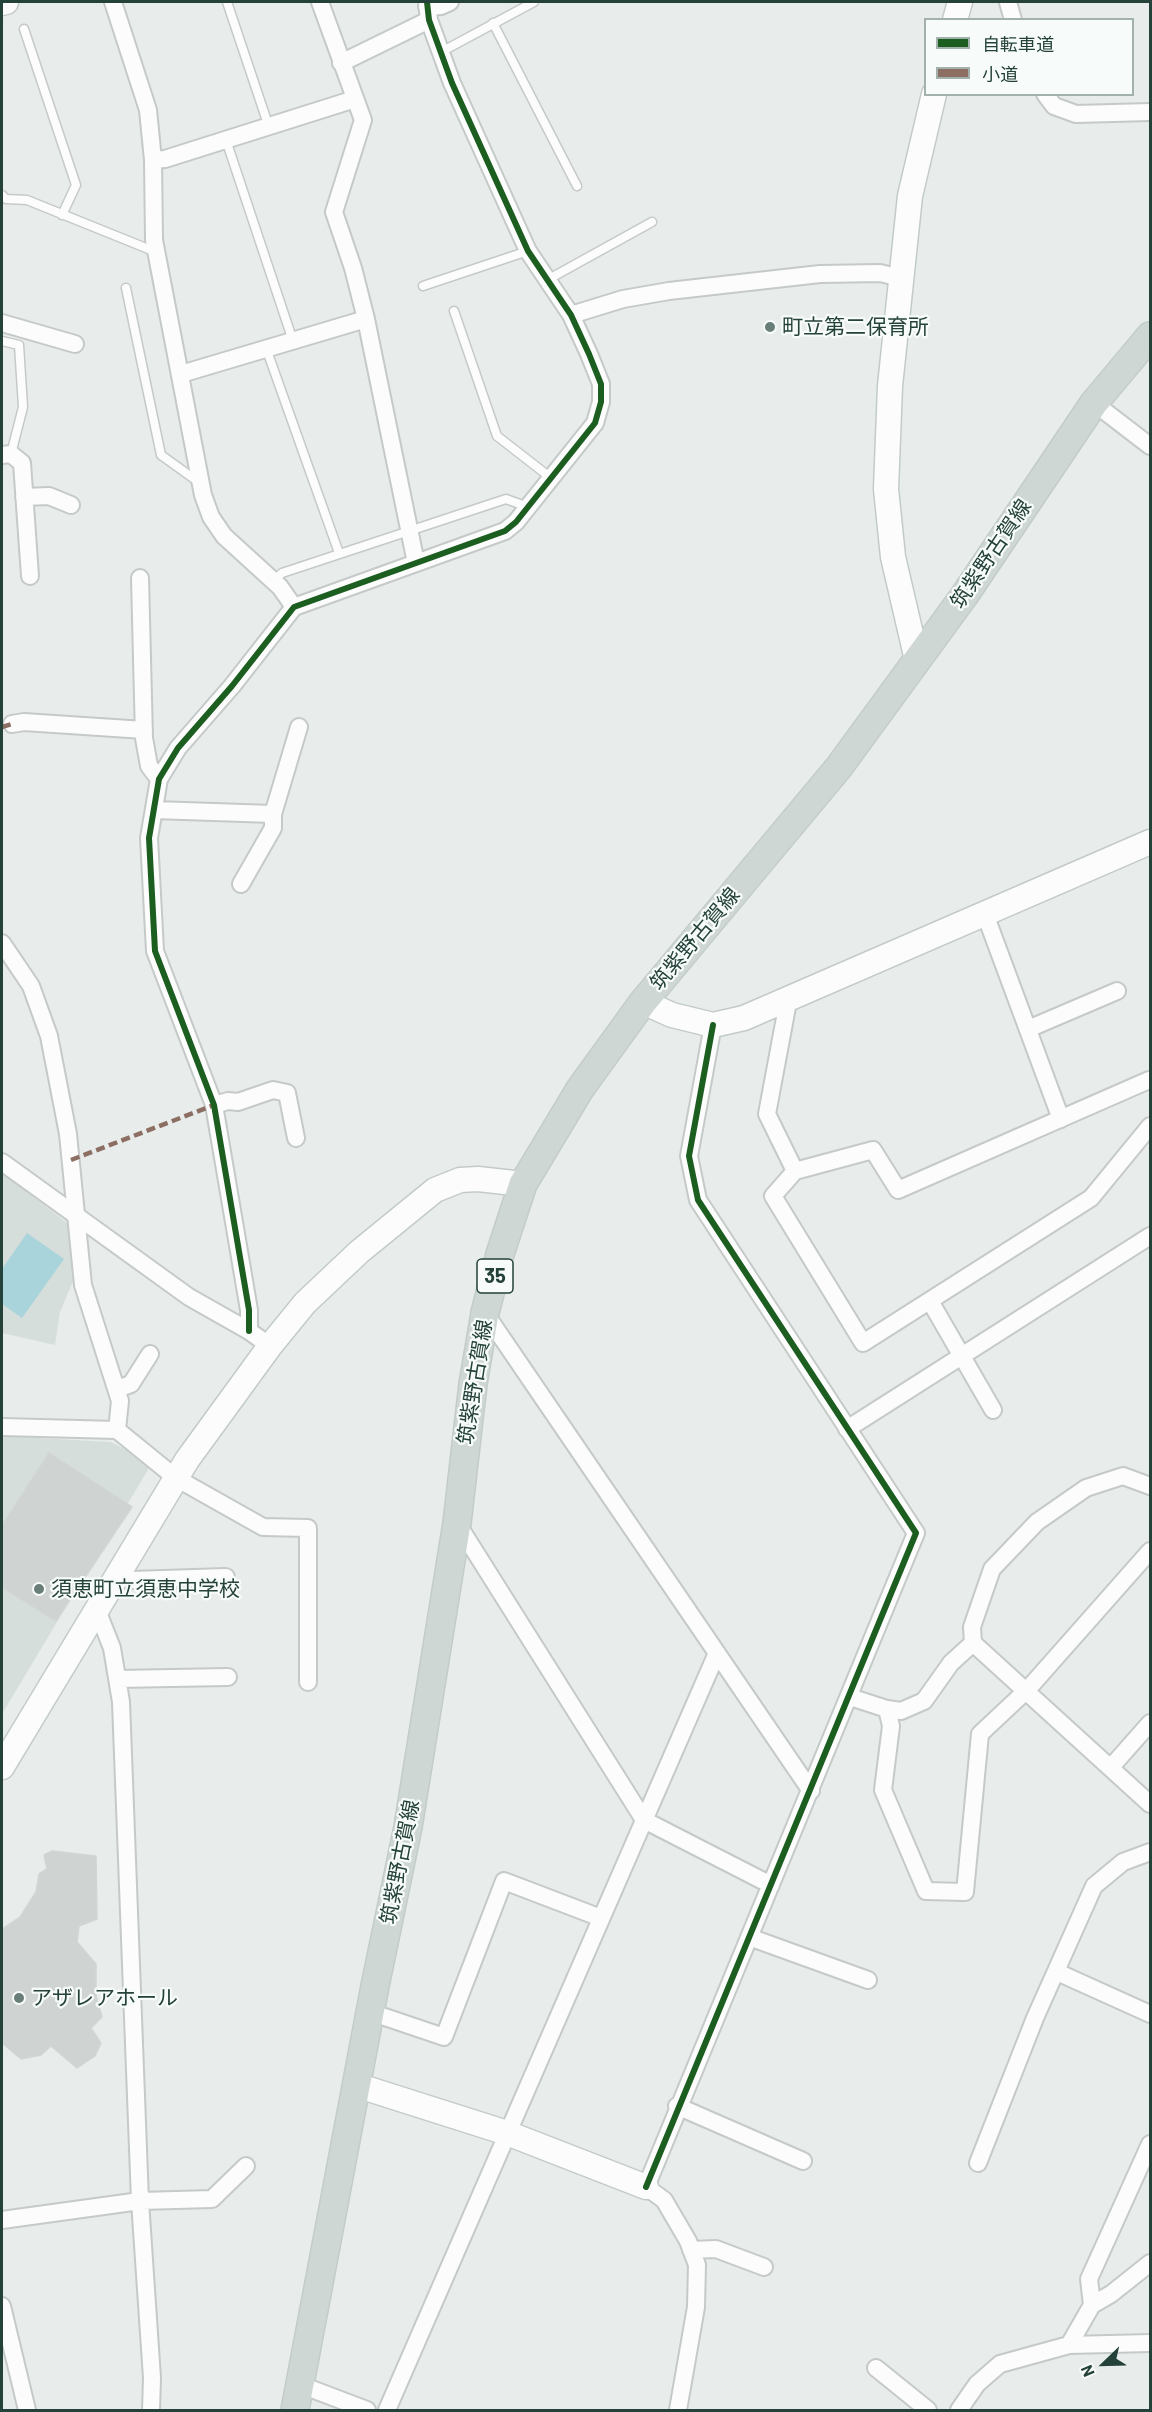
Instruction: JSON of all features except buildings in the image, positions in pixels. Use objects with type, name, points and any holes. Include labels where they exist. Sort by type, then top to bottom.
[{"type":"main road","name":"筑紫野古賀線","points":[[298,2398],[370,2012],[410,1816],[457,1523],[473,1384],[485,1313],[500,1254],[524,1185],[580,1089],[643,1002],[839,767],[964,596],[1094,403],[1150,336]]},
{"type":"street","points":[[2,3],[6,2]]},
{"type":"street","points":[[113,2],[148,110],[153,160],[152,212],[156,252],[201,483],[211,517],[224,536],[273,580],[294,608]]},
{"type":"street","points":[[320,2],[363,120],[334,212],[353,268],[366,319],[416,563]]},
{"type":"street","points":[[341,63],[427,10],[450,2]]},
{"type":"street","points":[[956,18],[960,2]]},
{"type":"street","points":[[1008,2],[1012,18]]},
{"type":"street","points":[[249,1331],[249,1310],[214,1104],[155,951],[149,838],[159,779],[178,748],[232,686],[294,608],[505,531],[528,507],[595,423],[601,402],[601,384],[571,315],[528,251],[441,52],[427,10]]},
{"type":"street","points":[[917,660],[894,557],[886,489],[890,386],[910,196],[934,96]]},
{"type":"street","points":[[1046,96],[1054,106],[1076,114],[1150,112]]},
{"type":"street","points":[[153,160],[165,159],[355,99]]},
{"type":"street","points":[[571,315],[623,299],[785,278],[880,273],[901,278]]},
{"type":"street","points":[[181,374],[366,319]]},
{"type":"street","points":[[2,323],[75,344]]},
{"type":"street","points":[[1094,403],[1150,447]]},
{"type":"street","points":[[6,455],[22,463],[30,576]]},
{"type":"street","points":[[24,497],[49,496],[71,505]]},
{"type":"street","points":[[140,578],[144,730],[149,766],[159,779]]},
{"type":"street","points":[[12,724],[24,722],[144,730]]},
{"type":"street","points":[[241,884],[273,828],[273,814],[299,727]]},
{"type":"street","points":[[154,810],[273,814]]},
{"type":"street","points":[[643,1002],[672,1015],[713,1025],[744,1018],[1150,842]]},
{"type":"street","points":[[985,914],[1061,1119]]},
{"type":"street","points":[[2,943],[31,986],[49,1036],[68,1134],[83,1285],[120,1401],[117,1430]]},
{"type":"street","points":[[1028,1029],[1117,991]]},
{"type":"street","points":[[787,1007],[767,1114],[795,1171]]},
{"type":"street","points":[[646,2187],[677,2106],[811,1791],[916,1533],[698,1200],[689,1156],[713,1025]]},
{"type":"street","points":[[1150,1081],[898,1190],[873,1150],[795,1171],[773,1196],[863,1343],[1090,1198],[1150,1126]]},
{"type":"street","points":[[214,1104],[228,1101],[238,1102],[273,1090],[287,1093],[296,1138]]},
{"type":"street","points":[[2,1162],[77,1219],[189,1297],[249,1331],[270,1346]]},
{"type":"street","points":[[2,1767],[176,1478],[270,1346],[305,1303],[359,1252],[435,1190],[460,1180],[478,1179],[524,1185]]},
{"type":"street","points":[[847,1429],[1150,1236]]},
{"type":"street","points":[[930,1301],[993,1410]]},
{"type":"street","points":[[485,1313],[811,1791]]},
{"type":"street","points":[[117,1389],[131,1384],[150,1354]]},
{"type":"street","points":[[2,1427],[117,1430],[176,1478],[263,1527],[308,1528],[308,1682]]},
{"type":"street","points":[[1150,1486],[1123,1476],[1086,1488],[1037,1522],[992,1569],[972,1627],[973,1642],[1028,1689],[1150,1804]]},
{"type":"street","points":[[457,1523],[644,1820],[771,1885]]},
{"type":"street","points":[[887,1709],[891,1726],[883,1790],[926,1890],[965,1892],[980,1734],[1028,1689],[1150,1551]]},
{"type":"street","points":[[119,1573],[131,1580],[226,1577]]},
{"type":"street","points":[[97,1610],[112,1648],[121,1702],[140,2201],[152,2410]]},
{"type":"street","points":[[850,1697],[901,1711],[924,1701],[951,1663],[973,1642]]},
{"type":"street","points":[[387,2410],[717,1653]]},
{"type":"street","points":[[117,1679],[228,1677]]},
{"type":"street","points":[[1112,1766],[1150,1723]]},
{"type":"street","points":[[978,2163],[1035,2018],[1094,1886],[1123,1862],[1150,1852]]},
{"type":"street","points":[[370,2012],[444,2037],[504,1881],[601,1918]]},
{"type":"street","points":[[749,1937],[868,1980]]},
{"type":"street","points":[[1057,1972],[1150,2014]]},
{"type":"street","points":[[356,2085],[507,2133],[646,2187],[664,2200],[692,2250],[697,2265],[696,2307],[678,2410]]},
{"type":"street","points":[[677,2106],[803,2161]]},
{"type":"street","points":[[1092,2305],[1089,2279],[1150,2144]]},
{"type":"street","points":[[2,2220],[140,2201],[212,2199],[246,2166]]},
{"type":"street","points":[[692,2250],[716,2248],[764,2267]]},
{"type":"street","points":[[1069,2345],[1092,2305],[1111,2294],[1150,2263]]},
{"type":"street","points":[[2,2306],[27,2410]]},
{"type":"street","points":[[958,2410],[977,2384],[1000,2364],[1069,2345],[1150,2343]]},
{"type":"street","points":[[876,2368],[928,2410]]},
{"type":"street","points":[[298,2398],[367,2410]]},
{"type":"lane","points":[[227,2],[269,127]]},
{"type":"lane","points":[[441,52],[534,2]]},
{"type":"lane","points":[[493,23],[578,186]]},
{"type":"lane","points":[[24,29],[76,186],[62,215]]},
{"type":"lane","points":[[226,140],[293,341]]},
{"type":"lane","points":[[2,195],[6,199],[27,200],[156,252]]},
{"type":"lane","points":[[547,280],[652,222]]},
{"type":"lane","points":[[423,286],[528,251]]},
{"type":"lane","points":[[126,288],[161,455],[201,483]]},
{"type":"lane","points":[[454,311],[497,436],[551,478]]},
{"type":"lane","points":[[2,340],[19,345],[23,407],[6,455]]},
{"type":"lane","points":[[266,348],[339,553]]},
{"type":"lane","points":[[273,580],[282,573],[339,553],[506,499],[528,507]]},
{"type":"shaded area","points":[[2,1173],[70,1225],[76,1274],[60,1312],[55,1345],[2,1333]]},
{"type":"shaded area","name":"須恵町立須恵中学校","points":[[2,1436],[111,1442],[152,1463],[2,1714]]},
{"type":"water","points":[[27,1233],[64,1259],[22,1318],[2,1304],[2,1269]]},
{"type":"marked path","points":[[2,727],[12,724]]},
{"type":"marked path","points":[[71,1160],[214,1105]]},
{"type":"cycle path","points":[[249,1331],[249,1310],[214,1105],[155,951],[149,838],[159,779],[178,748],[232,686],[294,607],[505,531],[516,522],[595,423],[601,402],[601,384],[571,315],[528,251],[452,83],[429,20],[427,2]]},
{"type":"cycle path","points":[[646,2187],[916,1533],[698,1200],[689,1156],[713,1025]]},
{"type":"place","name":"町立第二保育所","points":[[770,327]]},
{"type":"place","name":"須恵町立須恵中学校","points":[[39,1589]]},
{"type":"place","name":"アザレアホール","points":[[19,1998]]}]
